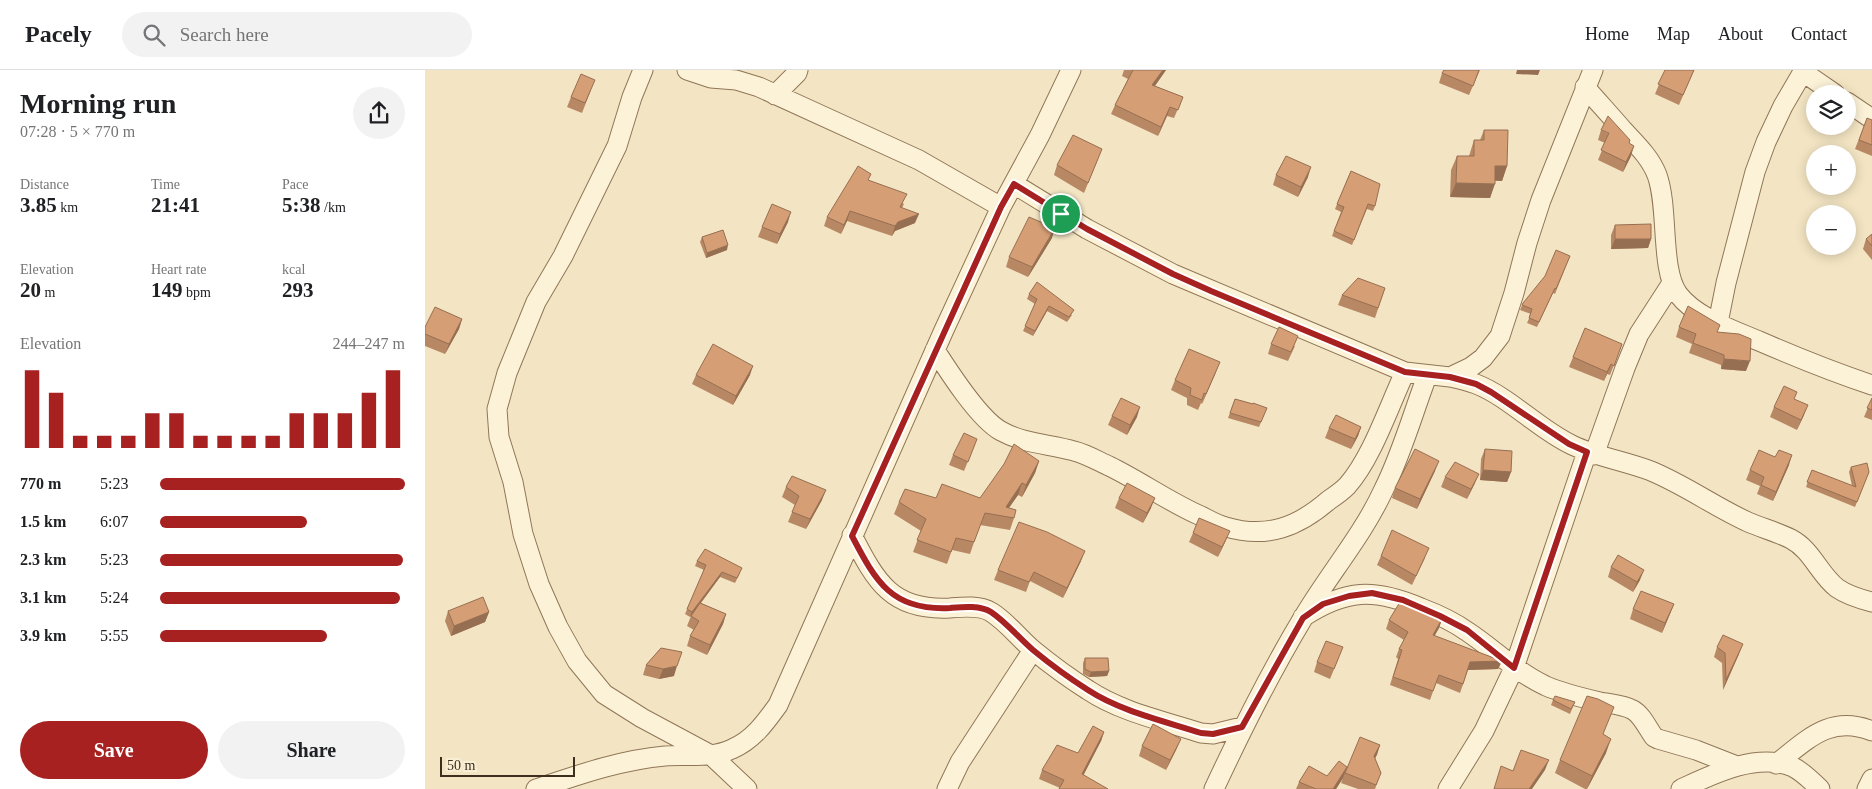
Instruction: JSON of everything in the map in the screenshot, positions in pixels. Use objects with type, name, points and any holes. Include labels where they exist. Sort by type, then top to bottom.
[{"type":"street","points":[[643,70],[632,97],[617,146],[563,256],[536,302],[507,372],[497,409],[499,436],[513,482],[523,534],[539,584],[558,627],[577,661],[604,694],[642,718],[711,755],[747,789]]},
{"type":"street","points":[[687,70],[711,78],[736,80],[759,87],[853,128],[919,160],[1001,207]]},
{"type":"street","points":[[775,94],[798,70]]},
{"type":"street","points":[[536,789],[613,764],[664,756],[711,755],[732,750],[752,738],[765,724],[778,705],[935,350],[1001,207],[1040,135],[1071,70]]},
{"type":"street","points":[[1450,377],[1471,367],[1483,358],[1499,336],[1514,293],[1541,200],[1593,70]]},
{"type":"street","points":[[1718,323],[1725,284],[1755,172],[1766,142],[1783,106],[1803,71],[1822,85]]},
{"type":"street","points":[[1585,88],[1645,154],[1657,175],[1663,200],[1672,283],[1686,304],[1718,323],[1826,370],[1872,385]]},
{"type":"street","points":[[1856,108],[1872,119]]},
{"type":"street","points":[[1014,184],[1087,229],[1173,274],[1405,372],[1427,376],[1450,377],[1476,384],[1569,444],[1652,472],[1688,488],[1748,522],[1791,539],[1804,548],[1837,588],[1855,597],[1872,602]]},
{"type":"street","points":[[1448,789],[1484,731],[1514,668],[1591,453],[1625,368],[1639,334],[1672,283]]},
{"type":"street","points":[[935,350],[955,381],[981,413],[1000,431],[1041,444],[1075,451],[1110,467],[1181,507],[1224,527],[1265,532],[1287,528],[1313,514],[1347,486],[1362,464],[1405,372]]},
{"type":"street","points":[[1213,789],[1242,727],[1303,618],[1384,491],[1400,454],[1427,376]]},
{"type":"street","points":[[852,536],[876,577],[890,592],[907,603],[930,609],[980,608],[990,611],[1033,650],[1105,700],[1201,733],[1213,734],[1242,727]]},
{"type":"street","points":[[1303,618],[1323,604],[1349,596],[1372,593],[1403,600],[1467,630],[1514,668],[1547,686],[1598,702],[1633,710],[1654,737],[1696,750],[1737,766]]},
{"type":"street","points":[[947,789],[960,762],[1033,650]]},
{"type":"street","points":[[1775,764],[1814,735],[1831,727],[1859,726],[1872,731]]},
{"type":"street","points":[[1681,789],[1706,777],[1737,766],[1760,763],[1793,768],[1820,789]]},
{"type":"street","points":[[1867,789],[1872,779]]},
{"type":"building","points":[[1133,70],[1163,70],[1152,85],[1183,97],[1178,110],[1170,107],[1161,127],[1115,105]]},
{"type":"building","points":[[1444,70],[1479,70],[1473,86],[1442,73]]},
{"type":"building","points":[[1665,70],[1694,70],[1683,95],[1658,84]]},
{"type":"building","points":[[581,74],[595,80],[585,103],[571,97]]},
{"type":"building","points":[[1608,116],[1630,140],[1629,143],[1634,146],[1626,162],[1601,150],[1609,133],[1601,130]]},
{"type":"building","points":[[1867,118],[1872,120],[1872,145],[1859,140]]},
{"type":"building","points":[[1484,130],[1508,130],[1507,166],[1495,166],[1495,184],[1456,183],[1457,156],[1474,156],[1474,140],[1484,140]]},
{"type":"building","points":[[1073,135],[1102,149],[1088,183],[1057,165]]},
{"type":"building","points":[[1286,156],[1311,167],[1301,187],[1276,175]]},
{"type":"building","points":[[858,166],[871,174],[868,180],[907,194],[900,207],[919,214],[898,222],[895,226],[850,211],[844,225],[827,217]]},
{"type":"building","points":[[1351,171],[1380,184],[1375,206],[1368,204],[1354,240],[1334,231],[1344,207],[1337,204]]},
{"type":"building","points":[[772,204],[791,212],[780,234],[762,227]]},
{"type":"building","points":[[1029,217],[1055,228],[1032,267],[1009,257]]},
{"type":"building","points":[[1651,224],[1651,239],[1615,239],[1615,225]]},
{"type":"building","points":[[723,230],[728,245],[707,253],[702,237]]},
{"type":"building","points":[[1872,234],[1872,246],[1866,239]]},
{"type":"building","points":[[1556,250],[1570,256],[1539,322],[1529,318],[1532,309],[1522,305],[1545,276]]},
{"type":"building","points":[[1358,278],[1385,288],[1378,308],[1342,295]]},
{"type":"building","points":[[1037,282],[1074,310],[1069,317],[1049,306],[1035,331],[1025,326],[1037,299],[1029,294]]},
{"type":"building","points":[[1688,306],[1720,325],[1717,332],[1739,334],[1751,339],[1750,361],[1724,359],[1724,355],[1693,343],[1696,334],[1679,327]]},
{"type":"building","points":[[435,307],[462,319],[449,344],[425,334],[425,327]]},
{"type":"building","points":[[1279,327],[1298,336],[1291,352],[1271,344]]},
{"type":"building","points":[[1585,328],[1622,344],[1614,366],[1611,364],[1607,372],[1573,357]]},
{"type":"building","points":[[713,344],[753,366],[736,396],[696,375]]},
{"type":"building","points":[[1189,349],[1220,362],[1202,400],[1190,395],[1191,388],[1175,380]]},
{"type":"building","points":[[1784,386],[1797,392],[1794,399],[1808,405],[1801,420],[1774,407]]},
{"type":"building","points":[[1121,398],[1140,407],[1130,425],[1112,416]]},
{"type":"building","points":[[1872,398],[1872,410],[1867,408]]},
{"type":"building","points":[[1235,399],[1267,408],[1261,422],[1230,413]]},
{"type":"building","points":[[1336,415],[1361,427],[1355,439],[1329,428]]},
{"type":"building","points":[[964,433],[977,439],[968,462],[953,455]]},
{"type":"building","points":[[1014,444],[1039,461],[1026,485],[1022,483],[1006,507],[1016,510],[1014,518],[985,513],[974,542],[956,538],[951,552],[917,540],[926,519],[899,502],[905,489],[936,498],[942,484],[980,498],[1004,464]]},
{"type":"building","points":[[1415,449],[1439,461],[1420,499],[1395,488]]},
{"type":"building","points":[[1485,449],[1512,451],[1511,472],[1483,470]]},
{"type":"building","points":[[1759,450],[1775,457],[1779,450],[1792,455],[1776,492],[1761,485],[1764,477],[1750,470]]},
{"type":"building","points":[[1455,462],[1479,474],[1471,489],[1445,477]]},
{"type":"building","points":[[1867,463],[1869,472],[1857,502],[1807,482],[1812,470],[1856,487],[1851,467]]},
{"type":"building","points":[[792,476],[826,490],[810,519],[792,512],[799,496],[786,487]]},
{"type":"building","points":[[1127,483],[1155,498],[1147,513],[1119,498]]},
{"type":"building","points":[[1199,518],[1230,531],[1222,547],[1193,533]]},
{"type":"building","points":[[1019,522],[1047,532],[1085,551],[1067,588],[1034,572],[1029,582],[998,570]]},
{"type":"building","points":[[1392,530],[1429,548],[1416,576],[1381,556]]},
{"type":"building","points":[[705,549],[742,568],[737,578],[722,572],[692,612],[687,609],[706,565],[697,561]]},
{"type":"building","points":[[1618,555],[1644,570],[1637,582],[1611,567]]},
{"type":"building","points":[[1641,591],[1674,604],[1665,623],[1633,609]]},
{"type":"building","points":[[483,597],[489,612],[454,626],[448,611]]},
{"type":"building","points":[[1400,602],[1442,619],[1433,635],[1502,661],[1470,662],[1463,684],[1439,675],[1433,691],[1393,677],[1402,650],[1399,649],[1408,632],[1389,620]]},
{"type":"building","points":[[700,603],[726,614],[710,645],[690,636],[699,621],[691,616]]},
{"type":"building","points":[[1723,635],[1743,644],[1726,680],[1725,653],[1717,647]]},
{"type":"building","points":[[1326,641],[1343,647],[1334,669],[1317,662]]},
{"type":"building","points":[[661,648],[682,652],[677,666],[663,669],[646,665]]},
{"type":"building","points":[[1085,658],[1108,658],[1109,671],[1091,672],[1085,669]]},
{"type":"building","points":[[1555,696],[1575,702],[1571,709],[1553,700]]},
{"type":"building","points":[[1587,696],[1614,707],[1603,734],[1611,739],[1592,776],[1560,760]]},
{"type":"building","points":[[1153,724],[1181,739],[1170,760],[1142,746]]},
{"type":"building","points":[[1093,726],[1104,732],[1082,774],[1108,789],[1059,789],[1064,780],[1042,770],[1057,745],[1078,753]]},
{"type":"building","points":[[1360,737],[1380,745],[1374,756],[1381,773],[1376,785],[1345,773]]},
{"type":"building","points":[[1521,750],[1549,760],[1529,789],[1494,789],[1501,766],[1513,771]]},
{"type":"building","points":[[1339,761],[1347,767],[1333,789],[1316,789],[1299,782],[1309,766],[1327,776]]},
{"type":"route","points":[[1014,184],[1061,214],[1173,274],[1405,372],[1427,376],[1450,377],[1476,384],[1569,444],[1587,452],[1514,668],[1467,630],[1440,616],[1403,600],[1372,593],[1349,596],[1323,604],[1303,618],[1242,727],[1213,734],[1201,733],[1105,700],[1033,650],[990,611],[980,608],[930,609],[907,603],[890,592],[866,563],[852,536],[935,350],[1001,207],[1014,184]]}]
